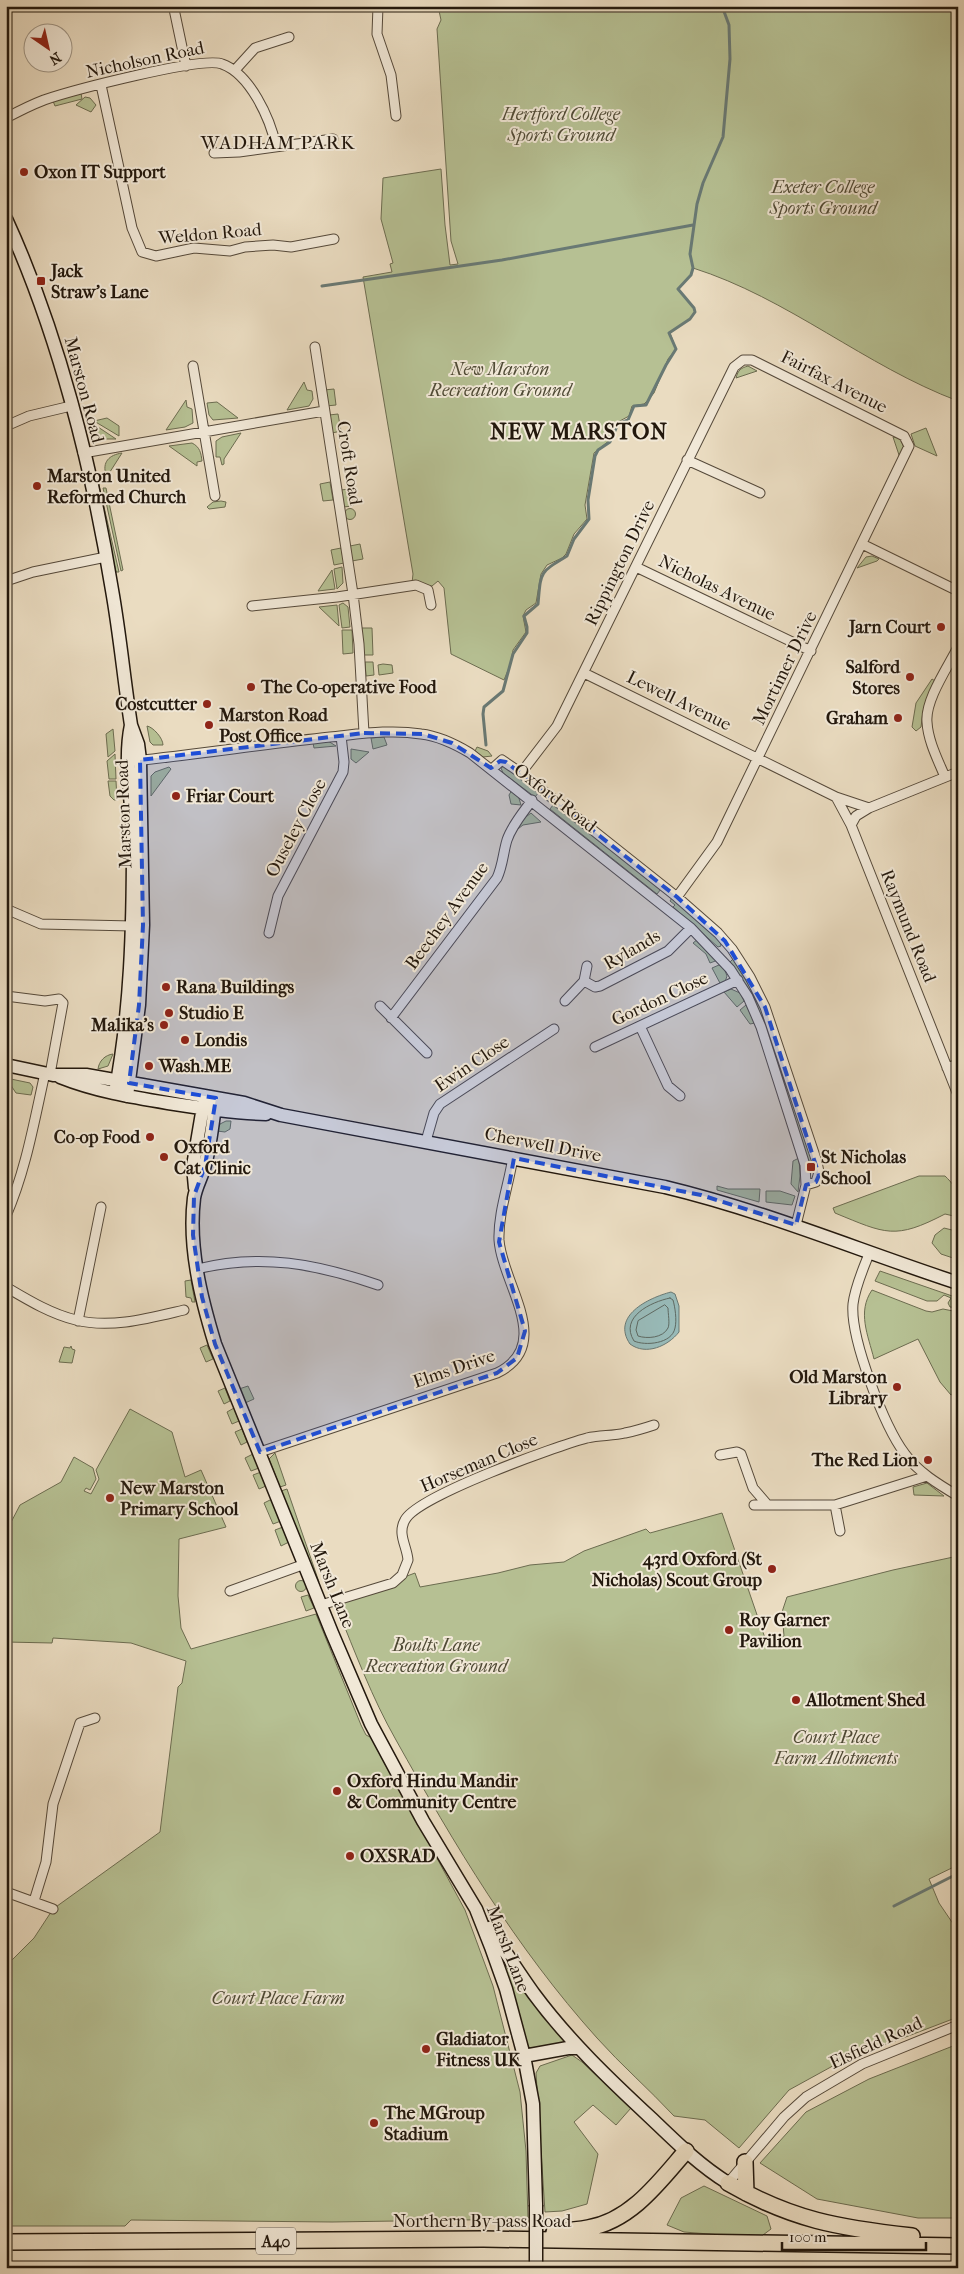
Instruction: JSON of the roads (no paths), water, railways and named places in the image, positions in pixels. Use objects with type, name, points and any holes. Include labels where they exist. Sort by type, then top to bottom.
[{"type":"highway","points":[[483,2239],[590,2228],[619,2216],[638,2204],[650,2193],[686,2151]]},
{"type":"highway","points":[[744,2162],[746,2193]]},
{"type":"highway","points":[[728,2183],[776,2208],[826,2224],[958,2244]]},
{"type":"highway","name":"Northern By-pass Road","points":[[6,2242],[483,2239],[958,2244]]},
{"type":"main road","name":"Marston Road","points":[[6,219],[10,235],[43,310],[83,453],[106,557],[131,725],[127,746],[134,761],[133,841],[138,903],[135,992],[124,1090]]},
{"type":"main road","name":"Marston Road","points":[[135,992],[132,926],[138,903]]},
{"type":"main road","name":"Cherwell Drive","points":[[6,1065],[50,1074],[86,1075],[124,1090],[209,1103],[244,1102],[281,1115]]},
{"type":"main road","name":"Cherwell Drive","points":[[209,1103],[235,1112],[281,1115],[683,1191],[796,1224],[870,1254],[958,1283]]},
{"type":"main road","name":"Marsh Lane","points":[[209,1103],[203,1143],[193,1166],[196,1190],[193,1236],[202,1297],[215,1344],[371,1724],[423,1821],[476,1909],[506,1989],[524,2056],[533,2104],[536,2268]]},
{"type":"main road","points":[[476,1909],[534,1995],[579,2048],[631,2101],[686,2151],[711,2172],[728,2183]]},
{"type":"main road","points":[[524,2056],[568,2048],[579,2048]]},
{"type":"street","points":[[378,6],[377,34],[391,75],[396,116]]},
{"type":"street","points":[[174,9],[186,66]]},
{"type":"street","points":[[276,146],[271,124],[244,80],[235,70],[254,48],[289,37]]},
{"type":"street","name":"Nicholson Road","points":[[6,118],[45,100],[186,66],[211,62],[223,64],[235,70]]},
{"type":"street","name":"Weldon Road","points":[[101,85],[132,228],[142,252],[156,256],[194,248],[230,251],[256,246],[291,246],[334,239]]},
{"type":"street","points":[[214,153],[239,152],[333,139]]},
{"type":"street","points":[[315,347],[324,411]]},
{"type":"street","name":"Fairfax Avenue","points":[[739,362],[752,360],[904,436],[909,446]]},
{"type":"street","name":"Rippington Drive","points":[[520,773],[557,726],[687,460],[734,367],[739,362]]},
{"type":"street","points":[[193,366],[215,496]]},
{"type":"street","points":[[6,426],[29,416],[71,406]]},
{"type":"street","name":"Croft Road","points":[[83,453],[324,411],[353,594],[359,644],[364,733]]},
{"type":"street","name":"Mortimer Drive","points":[[677,897],[717,842],[909,446]]},
{"type":"street","points":[[687,460],[760,493]]},
{"type":"street","points":[[862,544],[958,591]]},
{"type":"street","points":[[6,580],[33,572],[106,557]]},
{"type":"street","name":"Nicholas Avenue","points":[[636,567],[811,651]]},
{"type":"street","points":[[252,606],[416,585],[428,590],[431,605]]},
{"type":"street","points":[[945,777],[929,736],[926,720],[931,700],[958,647]]},
{"type":"street","name":"Lewell Avenue","points":[[584,673],[759,758]]},
{"type":"street","points":[[134,761],[364,733],[414,733],[434,736],[461,748],[492,769]]},
{"type":"street","name":"Ouseley Close","points":[[269,933],[278,896],[343,772],[344,762],[341,736]]},
{"type":"street","points":[[759,758],[836,797],[869,808]]},
{"type":"street","name":"Oxford Road","points":[[796,1224],[806,1185],[805,1165],[760,1027],[738,980],[722,958],[692,928],[492,769],[502,760],[677,897],[718,933],[732,949],[750,977],[765,1007],[813,1146],[819,1174],[816,1182],[806,1185]]},
{"type":"street","points":[[851,825],[856,816],[869,808],[958,772]]},
{"type":"street","name":"Raymund Road","points":[[836,797],[851,825],[958,1096]]},
{"type":"street","name":"Beechey Avenue","points":[[391,1018],[497,878],[502,867],[506,844],[511,830],[532,800]]},
{"type":"street","points":[[6,909],[41,924],[132,926]]},
{"type":"street","name":"Rylands","points":[[587,966],[584,981],[600,986],[668,951],[692,928]]},
{"type":"street","points":[[722,958],[732,949]]},
{"type":"street","name":"Gordon Close","points":[[595,1047],[738,980]]},
{"type":"street","points":[[565,1001],[584,981]]},
{"type":"street","points":[[6,996],[45,1001],[59,999],[63,1003],[50,1074],[19,1184],[6,1216]]},
{"type":"street","points":[[380,1006],[427,1053]]},
{"type":"street","points":[[640,1026],[668,1086],[680,1096]]},
{"type":"street","name":"Ewin Close","points":[[426,1141],[434,1113],[440,1104],[554,1029]]},
{"type":"street","points":[[947,1068],[958,1064]]},
{"type":"street","name":"Elms Drive","points":[[260,1452],[497,1373],[508,1367],[516,1358],[522,1348],[525,1331],[499,1242],[513,1158]]},
{"type":"street","points":[[78,1321],[101,1207]]},
{"type":"street","points":[[870,1254],[853,1304],[857,1340],[862,1358],[895,1438],[904,1454],[927,1476],[958,1496]]},
{"type":"street","points":[[197,1269],[280,1261],[313,1265],[378,1285]]},
{"type":"street","points":[[6,1287],[53,1312],[78,1321],[117,1322],[184,1310]]},
{"type":"street","name":"Horseman Close","points":[[321,1605],[393,1583],[398,1579],[408,1560],[401,1533],[403,1524],[412,1511],[426,1502],[508,1466],[573,1442],[624,1434],[654,1425]]},
{"type":"street","points":[[720,1455],[737,1452],[741,1454],[753,1488],[766,1503]]},
{"type":"street","points":[[754,1505],[766,1503],[834,1505],[927,1476]]},
{"type":"street","points":[[834,1505],[840,1531]]},
{"type":"street","points":[[230,1591],[305,1564]]},
{"type":"street","points":[[34,1901],[46,1862],[54,1798],[80,1723],[95,1718]]},
{"type":"street","points":[[6,1892],[53,1909]]},
{"type":"street","name":"Elsfield Road","points":[[728,2183],[744,2162],[806,2097],[862,2064],[958,2025]]},
{"type":"water","points":[[671,1292],[675,1294],[679,1306],[679,1332],[669,1341],[656,1348],[636,1348],[630,1344],[625,1334],[625,1325],[629,1317],[643,1304]]},
{"type":"waterway","points":[[486,745],[484,707],[503,691],[513,654],[527,633],[524,616],[538,604],[543,574],[551,566],[567,556],[574,539],[589,519],[588,500],[595,456],[598,450],[610,442],[618,424],[628,420],[634,406],[646,405],[676,349],[669,333],[690,319],[695,312],[694,308],[678,289],[691,275],[693,268],[690,254],[697,204],[703,183],[723,137],[730,59],[729,25],[722,6]]},
{"type":"waterway","points":[[322,286],[502,260],[693,225]]},
{"type":"waterway","points":[[894,1906],[953,1876]]},
{"type":"place","name":"Oxon IT Support","points":[[24,172]]},
{"type":"place","name":"Jack Straw's Lane","points":[[41,281]]},
{"type":"place","name":"Marston United Reformed Church","points":[[37,486]]},
{"type":"place","name":"Jarn Court","points":[[941,627]]},
{"type":"place","name":"Salford Stores","points":[[910,677]]},
{"type":"place","name":"The Co-operative Food","points":[[251,687]]},
{"type":"place","name":"Costcutter","points":[[207,704]]},
{"type":"place","name":"Graham","points":[[898,718]]},
{"type":"place","name":"Marston Road Post Office","points":[[209,725]]},
{"type":"place","name":"Friar Court","points":[[176,796]]},
{"type":"place","name":"Rana Buildings","points":[[166,987]]},
{"type":"place","name":"Studio E","points":[[169,1013]]},
{"type":"place","name":"Malika's","points":[[164,1025]]},
{"type":"place","name":"Londis","points":[[185,1040]]},
{"type":"place","name":"Wash.ME","points":[[149,1066]]},
{"type":"place","name":"Co-op Food","points":[[150,1137]]},
{"type":"place","name":"Oxford Cat Clinic","points":[[164,1157]]},
{"type":"place","name":"St Nicholas School","points":[[811,1167]]},
{"type":"place","name":"Old Marston Library","points":[[897,1387]]},
{"type":"place","name":"The Red Lion","points":[[928,1460]]},
{"type":"place","name":"New Marston Primary School","points":[[110,1498]]},
{"type":"place","name":"43rd Oxford (St Nicholas) Scout Group","points":[[772,1569]]},
{"type":"place","name":"Roy Garner Pavilion","points":[[729,1630]]},
{"type":"place","name":"Allotment Shed","points":[[796,1700]]},
{"type":"place","name":"Oxford Hindu Mandir & Community Centre","points":[[337,1791]]},
{"type":"place","name":"OXSRAD","points":[[350,1856]]},
{"type":"place","name":"Gladiator Fitness UK","points":[[426,2049]]},
{"type":"place","name":"The MGroup Stadium","points":[[374,2123]]},
{"type":"district","name":"WADHAM PARK","points":[[278,143]]},
{"type":"district","name":"NEW MARSTON","points":[[579,432]]},
{"type":"park label","name":"Hertford College Sports Ground","points":[[561,124]]},
{"type":"park label","name":"Exeter College Sports Ground","points":[[823,197]]},
{"type":"park label","name":"New Marston Recreation Ground","points":[[500,379]]},
{"type":"park label","name":"Boults Lane Recreation Ground","points":[[436,1655]]},
{"type":"park label","name":"Court Place Farm Allotments","points":[[836,1747]]},
{"type":"park label","name":"Court Place Farm","points":[[278,1998]]}]
